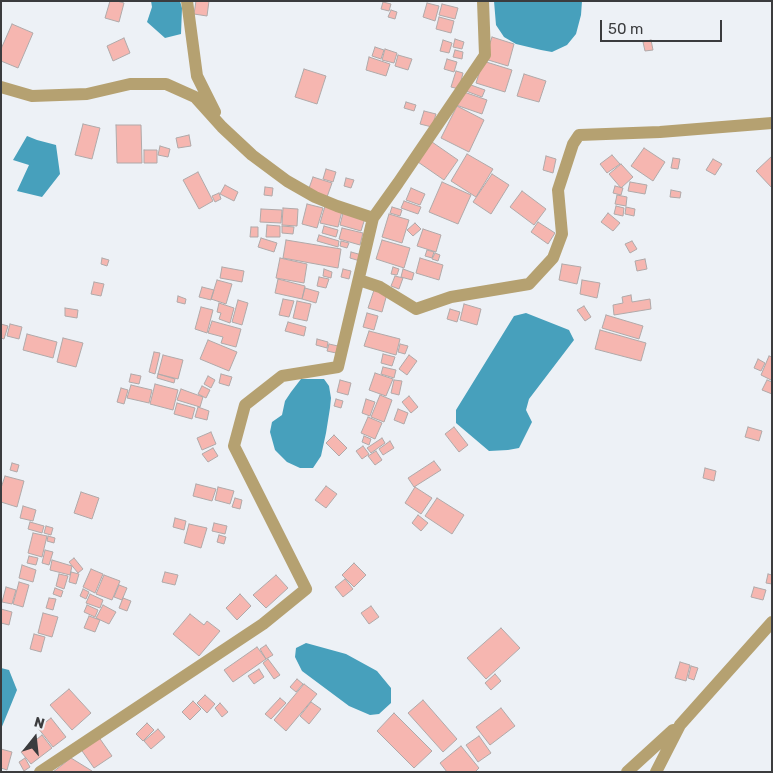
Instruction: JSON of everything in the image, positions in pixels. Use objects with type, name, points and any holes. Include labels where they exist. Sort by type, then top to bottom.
[{"type":"street","points":[[187,1],[197,76],[222,127]]},
{"type":"street","points":[[40,772],[263,624],[306,589],[234,446],[245,404],[282,376],[338,367],[373,218],[485,55],[483,1]]},
{"type":"street","points":[[1,87],[32,96],[88,94],[130,84],[166,84],[195,97],[222,127],[252,155],[287,181],[322,200],[373,218]]},
{"type":"street","points":[[359,280],[380,287],[416,309],[451,297],[528,284],[553,258],[562,234],[558,190],[573,144],[579,135],[660,132],[772,123]]},
{"type":"street","points":[[627,772],[680,725],[772,622]]},
{"type":"street","points":[[656,772],[680,725]]},
{"type":"water","points":[[151,1],[180,1],[182,8],[181,34],[165,38],[147,22],[152,7]]},
{"type":"water","points":[[494,1],[582,1],[581,15],[576,34],[567,45],[552,52],[516,44],[504,37],[496,25]]},
{"type":"water","points":[[27,136],[56,145],[60,174],[42,197],[17,191],[29,165],[13,160]]},
{"type":"water","points":[[526,313],[569,330],[574,340],[529,399],[526,410],[532,422],[519,448],[489,451],[456,423],[456,410],[514,316]]},
{"type":"water","points":[[301,379],[324,379],[329,386],[331,398],[321,456],[313,468],[300,468],[287,462],[275,450],[270,432],[272,422],[282,415],[285,401]]},
{"type":"water","points":[[306,643],[346,654],[377,671],[391,688],[391,703],[379,714],[370,715],[349,706],[302,671],[295,657],[296,648]]},
{"type":"water","points":[[1,668],[9,670],[17,690],[1,729]]},
{"type":"building","points":[[110,1],[124,3],[119,22],[105,18]]},
{"type":"building","points":[[196,1],[209,1],[207,16],[194,14]]},
{"type":"building","points":[[383,2],[391,4],[389,11],[381,9]]},
{"type":"building","points":[[427,3],[439,6],[435,21],[423,17]]},
{"type":"building","points":[[442,4],[458,8],[455,19],[439,15]]},
{"type":"building","points":[[391,10],[397,12],[395,19],[388,17]]},
{"type":"building","points":[[439,17],[454,21],[451,33],[436,29]]},
{"type":"building","points":[[12,24],[33,33],[18,68],[1,61],[1,49]]},
{"type":"building","points":[[492,37],[514,44],[508,66],[485,59]]},
{"type":"building","points":[[124,38],[130,53],[113,61],[107,46]]},
{"type":"building","points":[[455,39],[464,42],[462,49],[453,47]]},
{"type":"building","points":[[443,40],[452,43],[449,53],[440,51]]},
{"type":"building","points":[[651,40],[653,50],[645,51],[643,42]]},
{"type":"building","points":[[375,47],[384,50],[381,59],[372,56]]},
{"type":"building","points":[[385,49],[397,53],[394,63],[382,60]]},
{"type":"building","points":[[455,50],[463,52],[462,59],[453,57]]},
{"type":"building","points":[[398,55],[412,59],[408,70],[395,66]]},
{"type":"building","points":[[369,57],[390,64],[386,76],[366,70]]},
{"type":"building","points":[[447,59],[457,62],[454,72],[444,69]]},
{"type":"building","points":[[483,61],[512,70],[505,92],[476,83]]},
{"type":"building","points":[[304,69],[326,76],[317,104],[295,97]]},
{"type":"building","points":[[456,71],[463,73],[459,89],[451,87]]},
{"type":"building","points":[[524,74],[546,81],[539,102],[517,96]]},
{"type":"building","points":[[468,84],[485,90],[482,97],[466,91]]},
{"type":"building","points":[[461,91],[487,100],[482,114],[456,105]]},
{"type":"building","points":[[406,102],[416,105],[414,111],[404,108]]},
{"type":"building","points":[[457,106],[484,120],[469,152],[441,138]]},
{"type":"building","points":[[424,111],[436,114],[432,127],[420,124]]},
{"type":"building","points":[[83,124],[100,128],[92,159],[75,155]]},
{"type":"building","points":[[116,125],[141,125],[142,163],[117,163]]},
{"type":"building","points":[[189,135],[191,146],[178,148],[176,138]]},
{"type":"building","points":[[432,142],[458,160],[444,180],[418,162]]},
{"type":"building","points":[[160,146],[170,149],[168,157],[158,155]]},
{"type":"building","points":[[644,148],[665,162],[653,181],[631,166]]},
{"type":"building","points":[[144,150],[157,150],[157,163],[144,163]]},
{"type":"building","points":[[467,154],[493,169],[476,197],[451,181]]},
{"type":"building","points":[[612,155],[620,164],[607,173],[600,164]]},
{"type":"building","points":[[546,156],[556,159],[553,173],[543,170]]},
{"type":"building","points":[[772,156],[772,188],[756,171]]},
{"type":"building","points":[[673,158],[680,159],[678,169],[671,168]]},
{"type":"building","points":[[713,159],[722,164],[715,175],[706,170]]},
{"type":"building","points":[[621,164],[633,177],[621,188],[609,174]]},
{"type":"building","points":[[326,169],[336,172],[333,182],[323,179]]},
{"type":"building","points":[[198,172],[213,201],[199,209],[183,180]]},
{"type":"building","points":[[492,174],[509,185],[491,214],[473,202]]},
{"type":"building","points":[[313,177],[332,183],[327,197],[308,191]]},
{"type":"building","points":[[346,178],[354,180],[351,188],[344,186]]},
{"type":"building","points":[[442,182],[471,195],[458,224],[429,212]]},
{"type":"building","points":[[630,182],[647,185],[645,194],[628,191]]},
{"type":"building","points":[[225,185],[238,192],[234,201],[220,194]]},
{"type":"building","points":[[615,186],[623,188],[621,195],[613,193]]},
{"type":"building","points":[[265,187],[273,188],[272,196],[264,195]]},
{"type":"building","points":[[411,188],[425,194],[420,205],[406,200]]},
{"type":"building","points":[[671,190],[681,192],[680,198],[670,197]]},
{"type":"building","points":[[522,191],[546,209],[534,225],[510,207]]},
{"type":"building","points":[[219,193],[221,199],[215,202],[212,196]]},
{"type":"building","points":[[617,195],[627,197],[626,206],[615,204]]},
{"type":"building","points":[[404,201],[421,207],[418,214],[401,208]]},
{"type":"building","points":[[307,204],[323,208],[317,228],[302,224]]},
{"type":"building","points":[[325,206],[342,211],[338,227],[320,223]]},
{"type":"building","points":[[616,206],[624,208],[623,216],[614,214]]},
{"type":"building","points":[[392,207],[402,210],[400,216],[390,213]]},
{"type":"building","points":[[626,207],[635,209],[634,216],[625,214]]},
{"type":"building","points":[[283,208],[298,209],[297,226],[282,225]]},
{"type":"building","points":[[261,209],[282,210],[281,223],[260,222]]},
{"type":"building","points":[[343,213],[365,218],[361,231],[340,225]]},
{"type":"building","points":[[608,213],[620,223],[613,231],[601,222]]},
{"type":"building","points":[[389,214],[409,220],[402,243],[382,237]]},
{"type":"building","points":[[538,222],[555,233],[548,244],[531,232]]},
{"type":"building","points":[[415,223],[421,229],[413,236],[407,230]]},
{"type":"building","points":[[267,225],[280,226],[280,237],[266,237]]},
{"type":"building","points":[[282,226],[294,227],[293,234],[282,233]]},
{"type":"building","points":[[324,226],[338,230],[336,237],[322,233]]},
{"type":"building","points":[[251,227],[258,227],[258,237],[250,237]]},
{"type":"building","points":[[342,228],[363,233],[360,245],[339,239]]},
{"type":"building","points":[[423,229],[441,235],[436,252],[417,246]]},
{"type":"building","points":[[319,235],[339,241],[338,247],[317,241]]},
{"type":"building","points":[[261,238],[277,243],[274,252],[258,247]]},
{"type":"building","points":[[286,240],[341,249],[338,268],[283,258]]},
{"type":"building","points":[[382,240],[410,248],[404,268],[376,259]]},
{"type":"building","points":[[341,241],[349,243],[347,248],[340,246]]},
{"type":"building","points":[[632,241],[637,249],[630,253],[625,244]]},
{"type":"building","points":[[427,250],[434,252],[432,258],[425,256]]},
{"type":"building","points":[[351,252],[362,255],[360,261],[350,258]]},
{"type":"building","points":[[435,253],[440,255],[438,261],[432,259]]},
{"type":"building","points":[[102,258],[109,260],[107,266],[101,264]]},
{"type":"building","points":[[280,258],[307,264],[304,283],[276,278]]},
{"type":"building","points":[[420,258],[443,265],[439,280],[416,273]]},
{"type":"building","points":[[645,259],[647,269],[637,271],[635,261]]},
{"type":"building","points":[[562,264],[581,267],[577,284],[559,280]]},
{"type":"building","points":[[222,267],[244,271],[242,282],[220,278]]},
{"type":"building","points":[[393,267],[399,269],[397,275],[391,274]]},
{"type":"building","points":[[324,269],[332,272],[331,278],[323,276]]},
{"type":"building","points":[[343,269],[351,271],[349,279],[341,277]]},
{"type":"building","points":[[403,269],[414,273],[412,280],[401,277]]},
{"type":"building","points":[[395,276],[403,278],[399,289],[391,286]]},
{"type":"building","points":[[319,277],[329,279],[326,288],[317,286]]},
{"type":"building","points":[[278,279],[305,286],[302,299],[275,293]]},
{"type":"building","points":[[217,280],[232,284],[226,304],[211,299]]},
{"type":"building","points":[[582,280],[600,283],[597,298],[580,294]]},
{"type":"building","points":[[94,282],[104,284],[101,296],[91,294]]},
{"type":"building","points":[[202,287],[214,290],[211,300],[199,297]]},
{"type":"building","points":[[305,288],[319,292],[316,303],[302,299]]},
{"type":"building","points":[[374,290],[387,294],[382,312],[368,308]]},
{"type":"building","points":[[631,295],[632,302],[650,299],[651,309],[614,315],[613,305],[623,303],[622,297]]},
{"type":"building","points":[[178,296],[186,299],[185,304],[177,302]]},
{"type":"building","points":[[283,299],[294,301],[289,317],[279,315]]},
{"type":"building","points":[[238,300],[248,303],[242,325],[232,322]]},
{"type":"building","points":[[297,301],[311,304],[307,321],[293,318]]},
{"type":"building","points":[[219,303],[234,308],[230,323],[219,319],[221,313],[217,312]]},
{"type":"building","points":[[464,304],[481,309],[477,325],[460,320]]},
{"type":"building","points":[[584,306],[591,317],[585,321],[577,310]]},
{"type":"building","points":[[201,307],[213,310],[207,333],[195,329]]},
{"type":"building","points":[[65,308],[78,310],[77,318],[65,316]]},
{"type":"building","points":[[450,309],[460,312],[457,322],[447,319]]},
{"type":"building","points":[[367,313],[378,316],[374,330],[363,327]]},
{"type":"building","points":[[606,315],[643,326],[639,339],[602,328]]},
{"type":"building","points":[[212,321],[241,329],[236,347],[221,343],[223,337],[208,333]]},
{"type":"building","points":[[288,322],[306,327],[304,336],[285,331]]},
{"type":"building","points":[[1,324],[8,326],[4,339],[1,338]]},
{"type":"building","points":[[10,324],[22,327],[19,339],[7,336]]},
{"type":"building","points":[[600,330],[646,343],[641,361],[595,349]]},
{"type":"building","points":[[369,331],[400,339],[396,355],[364,346]]},
{"type":"building","points":[[27,334],[57,342],[53,358],[23,350]]},
{"type":"building","points":[[63,338],[83,343],[76,367],[57,362]]},
{"type":"building","points":[[317,339],[328,342],[327,348],[316,345]]},
{"type":"building","points":[[208,340],[237,352],[229,371],[200,359]]},
{"type":"building","points":[[329,344],[338,346],[336,353],[327,351]]},
{"type":"building","points":[[400,344],[408,346],[405,354],[398,352]]},
{"type":"building","points":[[154,352],[160,353],[155,374],[149,372]]},
{"type":"building","points":[[383,354],[395,357],[392,366],[381,363]]},
{"type":"building","points":[[163,355],[183,360],[178,379],[158,374]]},
{"type":"building","points":[[409,355],[417,361],[407,375],[399,369]]},
{"type":"building","points":[[769,356],[772,357],[771,380],[761,375]]},
{"type":"building","points":[[758,359],[765,363],[761,371],[754,368]]},
{"type":"building","points":[[383,367],[396,370],[394,378],[381,374]]},
{"type":"building","points":[[375,373],[393,379],[386,396],[369,390]]},
{"type":"building","points":[[131,374],[141,376],[139,384],[129,382]]},
{"type":"building","points":[[158,374],[175,379],[174,383],[157,378]]},
{"type":"building","points":[[221,374],[232,377],[229,386],[219,383]]},
{"type":"building","points":[[208,376],[215,380],[211,388],[204,384]]},
{"type":"building","points":[[340,380],[351,383],[348,395],[337,392]]},
{"type":"building","points":[[394,380],[402,381],[399,395],[391,393]]},
{"type":"building","points":[[767,380],[772,382],[772,394],[762,390]]},
{"type":"building","points":[[155,384],[178,390],[173,410],[150,404]]},
{"type":"building","points":[[131,385],[152,390],[149,403],[127,398]]},
{"type":"building","points":[[202,386],[210,390],[206,398],[198,394]]},
{"type":"building","points":[[121,388],[128,390],[124,404],[117,402]]},
{"type":"building","points":[[181,389],[203,397],[200,407],[177,400]]},
{"type":"building","points":[[380,395],[392,400],[384,422],[371,417]]},
{"type":"building","points":[[409,396],[418,407],[411,413],[402,402]]},
{"type":"building","points":[[336,399],[343,401],[341,408],[334,406]]},
{"type":"building","points":[[366,399],[375,402],[370,416],[362,413]]},
{"type":"building","points":[[177,403],[195,408],[192,419],[174,414]]},
{"type":"building","points":[[198,407],[209,411],[207,420],[195,417]]},
{"type":"building","points":[[398,409],[408,413],[404,424],[394,420]]},
{"type":"building","points":[[368,417],[382,423],[375,439],[361,433]]},
{"type":"building","points":[[454,427],[468,445],[459,452],[445,434]]},
{"type":"building","points":[[748,427],[762,431],[759,441],[745,437]]},
{"type":"building","points":[[211,432],[216,444],[202,450],[197,438]]},
{"type":"building","points":[[334,435],[347,448],[339,456],[326,443]]},
{"type":"building","points":[[364,436],[371,439],[369,445],[362,442]]},
{"type":"building","points":[[382,438],[385,443],[371,453],[367,448]]},
{"type":"building","points":[[390,441],[394,448],[383,455],[379,449]]},
{"type":"building","points":[[363,446],[369,454],[362,459],[356,451]]},
{"type":"building","points":[[213,448],[218,456],[208,462],[202,454]]},
{"type":"building","points":[[376,451],[382,460],[375,465],[368,456]]},
{"type":"building","points":[[434,461],[441,470],[414,487],[408,478]]},
{"type":"building","points":[[12,463],[19,465],[17,472],[10,470]]},
{"type":"building","points":[[705,468],[716,471],[714,481],[703,478]]},
{"type":"building","points":[[5,476],[24,481],[17,507],[1,502],[1,488]]},
{"type":"building","points":[[196,484],[216,489],[212,501],[193,496]]},
{"type":"building","points":[[326,486],[337,494],[326,508],[315,500]]},
{"type":"building","points":[[218,487],[234,491],[230,504],[215,500]]},
{"type":"building","points":[[415,487],[432,498],[421,514],[405,503]]},
{"type":"building","points":[[81,492],[99,498],[92,519],[74,513]]},
{"type":"building","points":[[235,498],[242,500],[240,509],[232,507]]},
{"type":"building","points":[[437,498],[464,515],[452,534],[425,516]]},
{"type":"building","points":[[23,506],[36,510],[33,521],[20,518]]},
{"type":"building","points":[[418,515],[428,523],[421,531],[412,523]]},
{"type":"building","points":[[175,518],[186,521],[184,530],[173,527]]},
{"type":"building","points":[[30,522],[44,526],[42,533],[28,529]]},
{"type":"building","points":[[214,523],[227,526],[225,534],[212,531]]},
{"type":"building","points":[[189,524],[207,528],[201,548],[184,543]]},
{"type":"building","points":[[46,526],[53,528],[51,535],[44,533]]},
{"type":"building","points":[[33,533],[47,536],[42,557],[28,553]]},
{"type":"building","points":[[219,535],[226,537],[224,544],[217,542]]},
{"type":"building","points":[[48,536],[55,538],[54,543],[47,541]]},
{"type":"building","points":[[45,550],[53,552],[49,565],[42,563]]},
{"type":"building","points":[[29,556],[38,558],[36,565],[27,563]]},
{"type":"building","points":[[74,558],[83,569],[78,573],[69,562]]},
{"type":"building","points":[[52,560],[72,566],[70,575],[50,570]]},
{"type":"building","points":[[354,563],[366,575],[354,587],[342,575]]},
{"type":"building","points":[[22,565],[36,570],[33,582],[19,578]]},
{"type":"building","points":[[91,569],[103,574],[95,593],[83,587]]},
{"type":"building","points":[[71,572],[79,574],[76,584],[69,582]]},
{"type":"building","points":[[165,572],[178,575],[175,585],[162,582]]},
{"type":"building","points":[[59,574],[68,576],[64,589],[56,586]]},
{"type":"building","points":[[768,574],[772,575],[772,584],[766,583]]},
{"type":"building","points":[[104,575],[120,581],[112,600],[96,594]]},
{"type":"building","points":[[276,575],[288,588],[266,608],[253,595]]},
{"type":"building","points":[[345,579],[353,589],[343,597],[335,587]]},
{"type":"building","points":[[19,582],[29,585],[23,607],[13,604]]},
{"type":"building","points":[[119,585],[127,588],[122,600],[114,597]]},
{"type":"building","points":[[6,587],[16,590],[12,604],[2,602]]},
{"type":"building","points":[[754,587],[766,590],[763,600],[751,597]]},
{"type":"building","points":[[55,588],[63,591],[61,597],[53,594]]},
{"type":"building","points":[[83,589],[89,592],[86,599],[80,596]]},
{"type":"building","points":[[90,594],[103,600],[100,608],[86,603]]},
{"type":"building","points":[[240,594],[251,606],[237,620],[226,608]]},
{"type":"building","points":[[49,598],[56,599],[53,610],[46,608]]},
{"type":"building","points":[[123,598],[131,601],[127,611],[119,608]]},
{"type":"building","points":[[87,605],[98,610],[95,617],[84,612]]},
{"type":"building","points":[[103,605],[116,612],[109,624],[96,618]]},
{"type":"building","points":[[371,606],[379,617],[369,624],[361,613]]},
{"type":"building","points":[[1,609],[12,612],[9,625],[1,623]]},
{"type":"building","points":[[43,613],[58,617],[52,637],[38,633]]},
{"type":"building","points":[[190,614],[204,625],[207,621],[220,631],[199,656],[173,634]]},
{"type":"building","points":[[89,616],[100,620],[95,632],[84,628]]},
{"type":"building","points":[[501,628],[520,648],[486,679],[467,658]]},
{"type":"building","points":[[34,634],[45,637],[41,652],[30,649]]},
{"type":"building","points":[[266,645],[273,655],[266,659],[260,649]]},
{"type":"building","points":[[257,647],[266,659],[233,682],[224,670]]},
{"type":"building","points":[[268,659],[280,675],[274,679],[263,663]]},
{"type":"building","points":[[680,662],[690,665],[686,681],[675,678]]},
{"type":"building","points":[[691,666],[698,668],[694,680],[688,678]]},
{"type":"building","points":[[259,669],[264,677],[254,684],[248,676]]},
{"type":"building","points":[[495,674],[501,681],[491,690],[485,683]]},
{"type":"building","points":[[297,679],[303,684],[296,692],[290,687]]},
{"type":"building","points":[[304,684],[317,694],[286,731],[274,720]]},
{"type":"building","points":[[69,689],[91,713],[72,730],[50,705]]},
{"type":"building","points":[[205,695],[215,704],[207,713],[197,703]]},
{"type":"building","points":[[280,698],[286,703],[271,719],[265,714]]},
{"type":"building","points":[[423,700],[457,739],[443,752],[408,713]]},
{"type":"building","points":[[193,701],[201,709],[190,720],[182,712]]},
{"type":"building","points":[[311,702],[321,709],[309,724],[300,716]]},
{"type":"building","points":[[220,703],[228,712],[222,717],[215,708]]},
{"type":"building","points":[[501,708],[515,726],[490,745],[476,727]]},
{"type":"building","points":[[394,713],[432,751],[414,768],[377,731]]},
{"type":"building","points":[[51,718],[66,737],[53,747],[38,728]]},
{"type":"building","points":[[147,723],[154,730],[143,741],[136,734]]},
{"type":"building","points":[[158,729],[165,737],[151,749],[144,741]]},
{"type":"building","points":[[42,735],[52,748],[31,764],[21,752]]},
{"type":"building","points":[[98,736],[112,756],[94,768],[80,748]]},
{"type":"building","points":[[479,736],[491,753],[478,762],[466,745]]},
{"type":"building","points":[[461,746],[479,768],[475,772],[447,772],[440,763]]},
{"type":"building","points":[[1,749],[12,752],[7,770],[1,768]]},
{"type":"building","points":[[25,758],[30,767],[24,771],[19,762]]},
{"type":"building","points":[[71,758],[92,771],[92,772],[53,772]]}]
